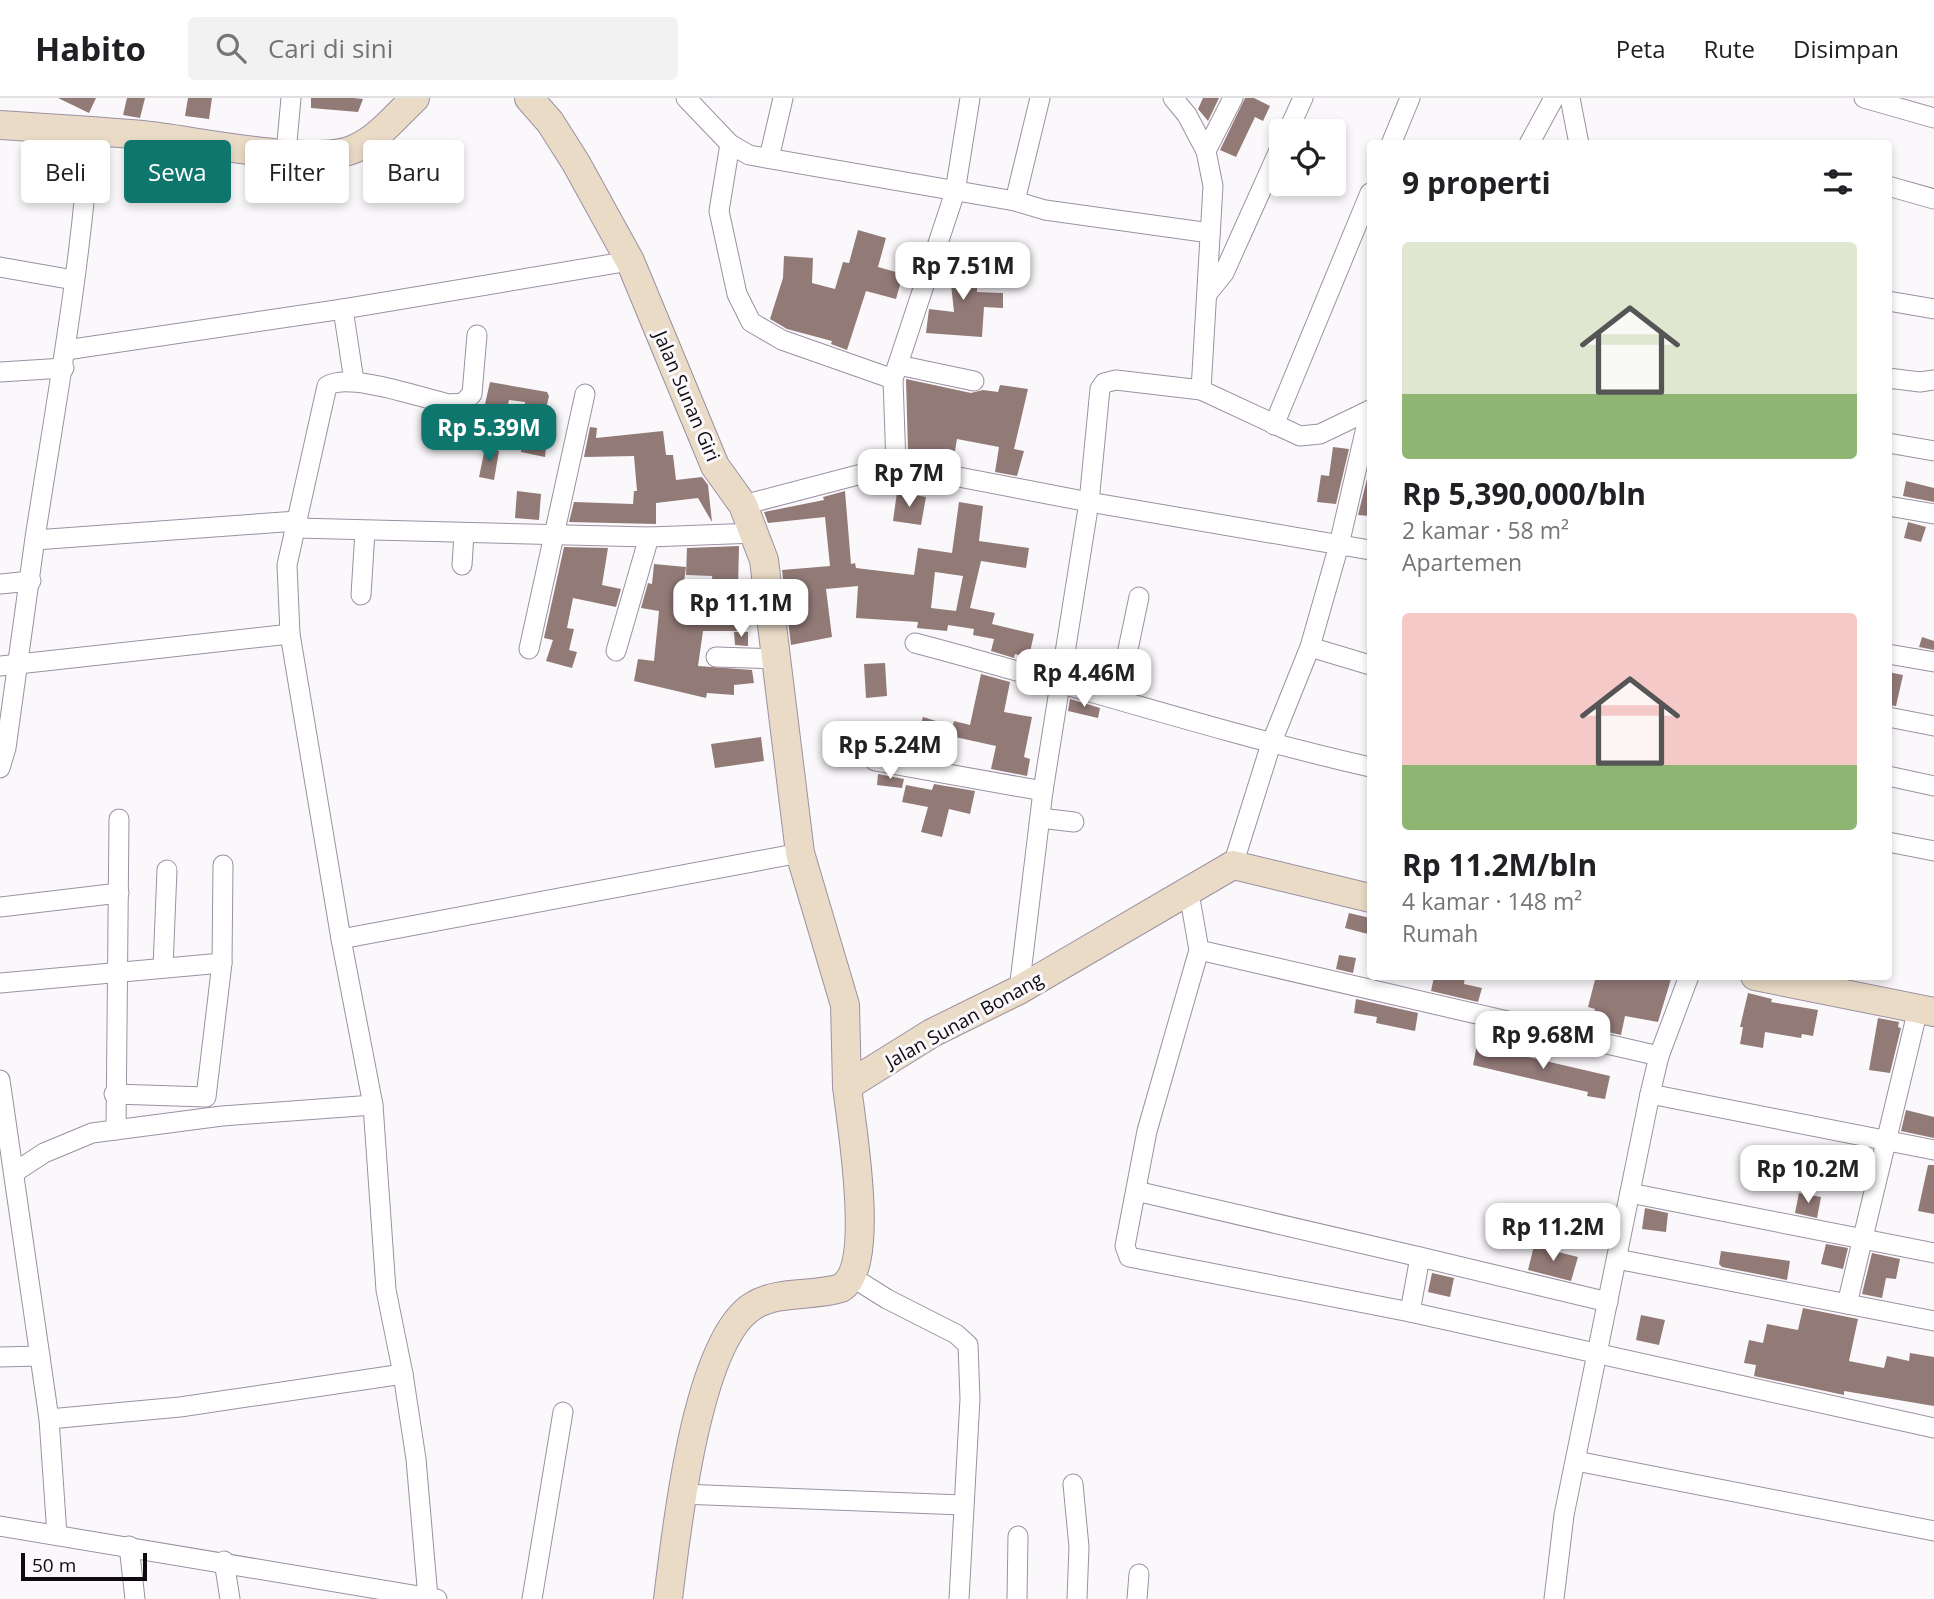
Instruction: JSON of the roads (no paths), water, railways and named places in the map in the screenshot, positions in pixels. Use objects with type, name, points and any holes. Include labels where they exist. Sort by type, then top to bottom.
[{"type":"street","points":[[287,140],[291,98]]},
{"type":"street","points":[[349,150],[374,136],[415,98]]},
{"type":"street","name":"Jalan Sunan Giri","points":[[529,98],[563,142],[630,261],[715,466],[743,505],[764,560],[800,853],[845,1005],[847,1086]]},
{"type":"street","points":[[686,98],[738,151],[1015,201],[1045,209],[1210,233]]},
{"type":"street","points":[[769,158],[783,98]]},
{"type":"street","points":[[896,465],[895,372],[955,192],[970,98]]},
{"type":"street","points":[[1015,201],[1040,98]]},
{"type":"street","points":[[1172,98],[1191,107],[1206,151],[1213,186],[1201,390]]},
{"type":"street","points":[[1206,151],[1233,98]]},
{"type":"street","points":[[1293,119],[1303,98]]},
{"type":"street","points":[[1393,140],[1410,98]]},
{"type":"street","points":[[1531,140],[1554,98]]},
{"type":"street","points":[[1570,98],[1578,140]]},
{"type":"street","points":[[1864,98],[1905,103],[1934,118]]},
{"type":"street","points":[[0,125],[245,149]]},
{"type":"street","points":[[0,768],[9,665],[31,581],[35,541],[65,359],[85,212],[90,132]]},
{"type":"street","points":[[730,144],[719,211],[737,294],[751,322],[782,340],[895,372],[974,381]]},
{"type":"street","points":[[1207,294],[1224,273],[1269,173]]},
{"type":"street","points":[[1892,187],[1934,199]]},
{"type":"street","points":[[1274,425],[1367,200]]},
{"type":"street","points":[[0,372],[343,309],[630,261]]},
{"type":"street","points":[[0,267],[74,280]]},
{"type":"street","points":[[1892,302],[1934,309]]},
{"type":"street","points":[[343,309],[354,381]]},
{"type":"street","points":[[0,1526],[433,1598],[403,1374],[386,1290],[373,1105],[341,939],[290,634],[285,577],[327,386],[334,382],[354,381],[449,404],[463,403],[472,394],[477,335]]},
{"type":"street","points":[[1892,379],[1920,382],[1934,380]]},
{"type":"street","points":[[1019,990],[1043,791],[1089,502],[1098,397],[1104,383],[1116,380],[1201,390],[1291,434],[1311,436],[1367,411]]},
{"type":"street","points":[[529,649],[585,394]]},
{"type":"street","points":[[1367,423],[1339,545],[1310,647],[1271,744],[1233,865],[1367,897]]},
{"type":"street","points":[[1892,444],[1934,451]]},
{"type":"street","points":[[743,505],[896,465],[1089,502],[1367,550]]},
{"type":"street","points":[[1892,507],[1934,514]]},
{"type":"street","points":[[35,541],[297,524],[365,531],[464,534],[649,537],[755,533]]},
{"type":"street","points":[[361,595],[365,531]]},
{"type":"street","points":[[462,565],[464,534]]},
{"type":"street","points":[[616,651],[649,537]]},
{"type":"street","points":[[0,584],[31,581]]},
{"type":"street","points":[[1118,697],[1139,597]]},
{"type":"street","points":[[9,665],[290,634]]},
{"type":"street","points":[[915,643],[1118,697],[1271,744],[1367,766]]},
{"type":"street","points":[[1310,647],[1367,664]]},
{"type":"street","points":[[1892,655],[1934,662]]},
{"type":"street","points":[[716,657],[778,660]]},
{"type":"street","points":[[1892,718],[1934,726]]},
{"type":"street","points":[[875,761],[1043,791]]},
{"type":"street","points":[[1892,777],[1934,786]]},
{"type":"street","points":[[1041,818],[1074,822]]},
{"type":"street","points":[[116,1130],[114,1094],[119,819]]},
{"type":"street","points":[[1892,843],[1934,852]]},
{"type":"street","points":[[341,939],[800,853]]},
{"type":"street","points":[[206,1118],[206,1097],[222,963],[223,865]]},
{"type":"street","name":"Jalan Sunan Bonang","points":[[847,1086],[932,1033],[1019,990],[1233,865]]},
{"type":"street","points":[[163,967],[167,870]]},
{"type":"street","points":[[0,907],[119,892]]},
{"type":"street","points":[[1189,893],[1199,950],[1147,1131],[1125,1246],[1129,1257],[1410,1312],[1598,1356],[1934,1428]]},
{"type":"street","points":[[1199,950],[1374,984],[1659,1056]]},
{"type":"street","points":[[0,983],[222,963]]},
{"type":"street","points":[[1554,1599],[1564,1515],[1650,1094],[1659,1056],[1688,980]]},
{"type":"street","points":[[1775,980],[1926,1010],[1886,1142],[1847,1304]]},
{"type":"street","points":[[0,1080],[6,1149],[15,1172],[50,1419],[57,1535]]},
{"type":"street","points":[[668,1599],[681,1494],[712,1370],[723,1341],[737,1319],[752,1306],[769,1299],[835,1290],[846,1285],[852,1277],[860,1247],[859,1201],[847,1086]]},
{"type":"street","points":[[114,1094],[206,1097]]},
{"type":"street","points":[[1650,1094],[1934,1150]]},
{"type":"street","points":[[15,1172],[78,1137],[206,1118],[373,1105]]},
{"type":"street","points":[[1136,1191],[1608,1302]]},
{"type":"street","points":[[1630,1193],[1934,1253]]},
{"type":"street","points":[[1410,1312],[1420,1258]]},
{"type":"street","points":[[1617,1259],[1934,1321]]},
{"type":"street","points":[[852,1277],[887,1299],[956,1334],[968,1345],[970,1399],[962,1505],[959,1599]]},
{"type":"street","points":[[0,1357],[40,1356]]},
{"type":"street","points":[[50,1419],[180,1407],[403,1374]]},
{"type":"street","points":[[532,1599],[563,1412]]},
{"type":"street","points":[[1576,1461],[1934,1531]]},
{"type":"street","points":[[1073,1484],[1080,1547],[1077,1599]]},
{"type":"street","points":[[681,1494],[962,1505]]},
{"type":"street","points":[[1017,1536],[1017,1599]]},
{"type":"street","points":[[129,1546],[135,1599]]},
{"type":"street","points":[[223,1561],[230,1599]]},
{"type":"street","points":[[1137,1599],[1139,1574]]}]
